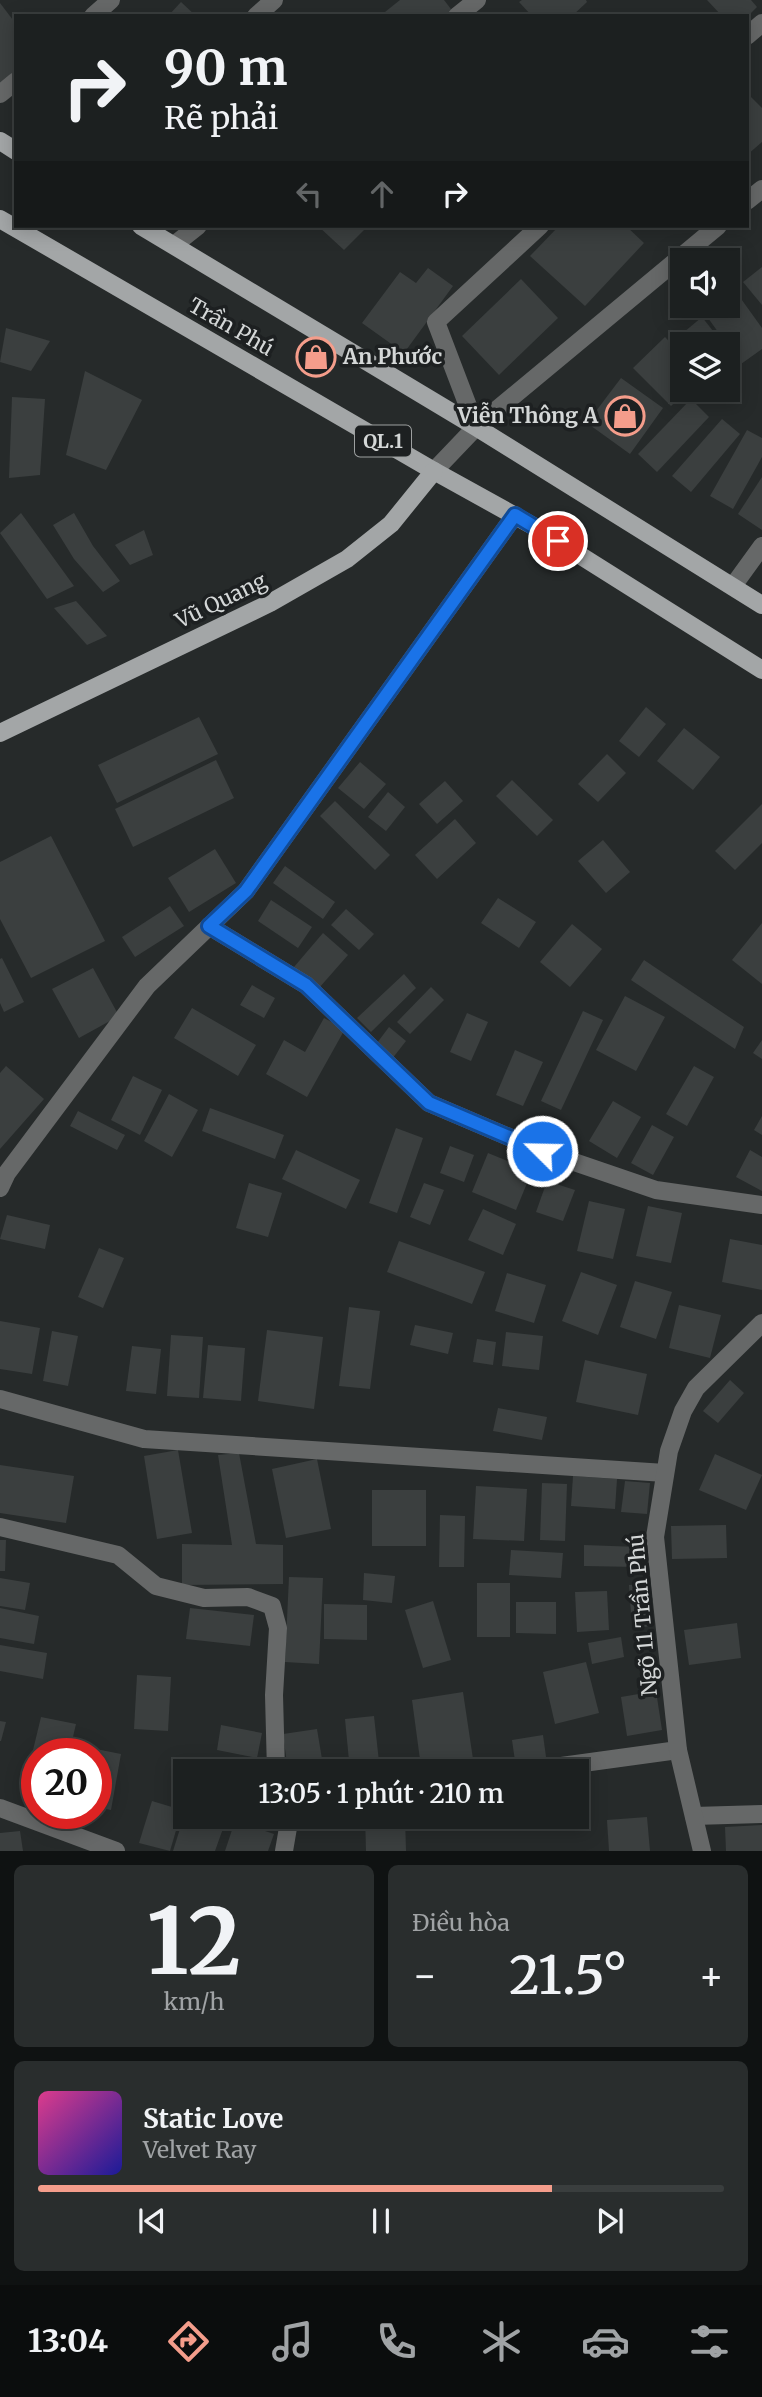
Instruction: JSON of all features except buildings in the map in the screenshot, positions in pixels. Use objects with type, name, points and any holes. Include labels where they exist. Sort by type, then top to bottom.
[{"type":"main road","name":"Trần Phú","points":[[16,228],[434,471],[515,515],[762,670]]},
{"type":"main road","name":"Trần Phú","points":[[144,228],[475,427],[762,605]]},
{"type":"main road","name":"Vũ Quang","points":[[0,733],[270,603],[347,559],[391,524],[434,471]]},
{"type":"street","points":[[95,14],[111,0]]},
{"type":"street","points":[[258,14],[274,0]]},
{"type":"street","points":[[460,14],[477,0]]},
{"type":"street","points":[[0,94],[14,83]]},
{"type":"street","points":[[174,245],[195,228]]},
{"type":"street","points":[[475,427],[436,321],[538,228]]},
{"type":"street","points":[[434,471],[475,427],[716,228]]},
{"type":"street","points":[[0,1188],[15,1162],[148,986],[246,891],[515,515]]},
{"type":"street","points":[[733,586],[762,546]]},
{"type":"street","points":[[209,926],[306,985],[429,1103],[542,1151],[656,1190],[762,1205]]},
{"type":"street","name":"Ngõ 11 Trần Phú","points":[[702,1851],[678,1750],[656,1537],[669,1451],[683,1411],[696,1388],[762,1323]]},
{"type":"street","points":[[0,1399],[144,1439],[666,1473]]},
{"type":"street","points":[[0,1527],[118,1555],[156,1586],[204,1598],[248,1597],[272,1606],[278,1628],[274,1695],[276,1759]]},
{"type":"street","points":[[589,1762],[678,1750]]},
{"type":"street","points":[[0,1808],[116,1851]]},
{"type":"street","points":[[694,1816],[762,1814]]},
{"type":"street","points":[[284,1851],[288,1829]]},
{"type":"place","name":"An Phước","points":[[316,357]]},
{"type":"place","name":"Viễn Thông A","points":[[625,416]]},
{"type":"route","points":[[542,1151],[429,1103],[306,985],[209,926],[246,891],[515,515],[558,541]]}]
